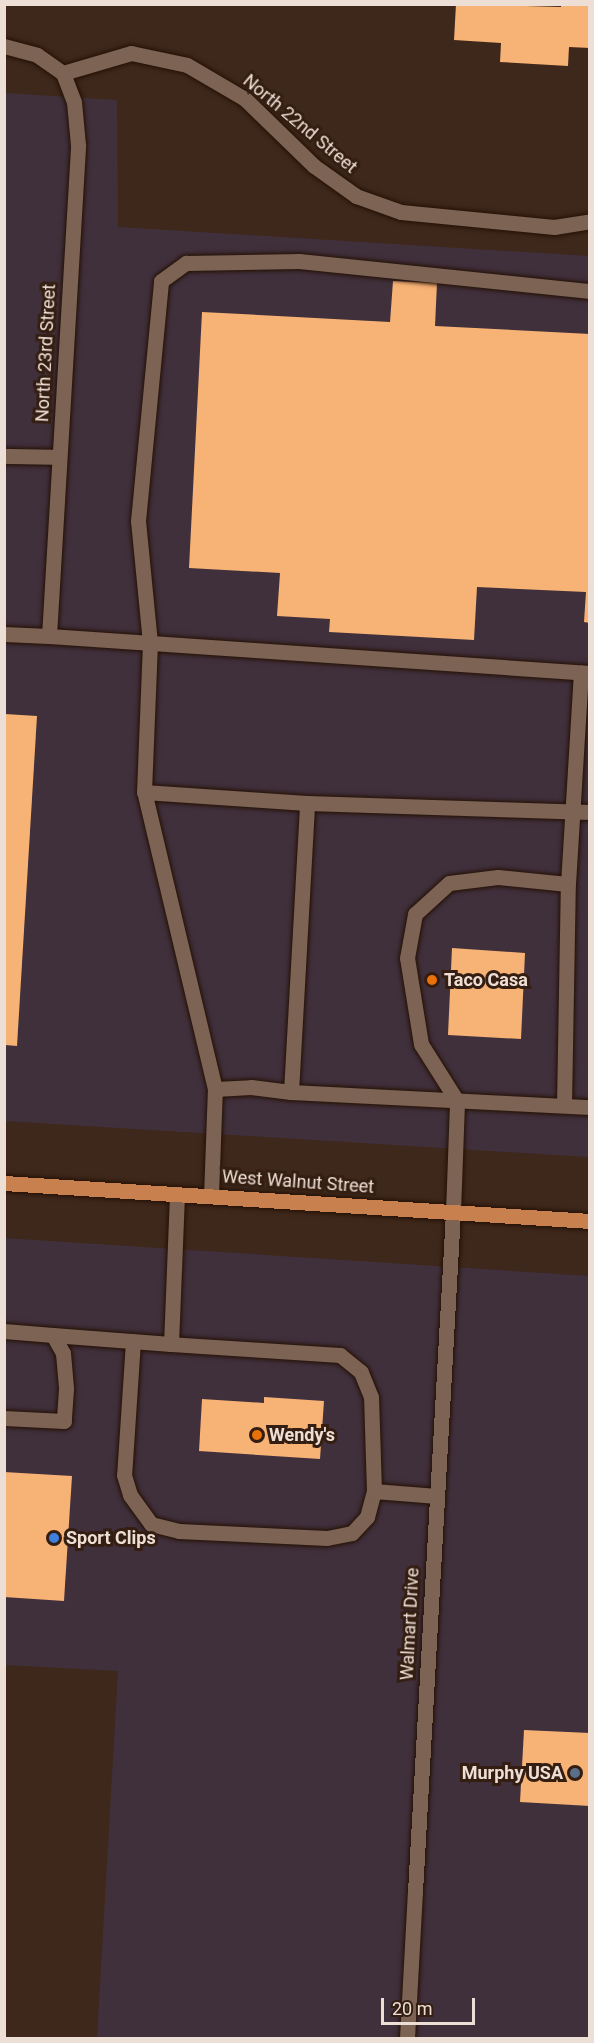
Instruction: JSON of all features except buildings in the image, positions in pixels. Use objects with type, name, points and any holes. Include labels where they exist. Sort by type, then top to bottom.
[{"type":"main road","name":"West Walnut Street","points":[[4,1183],[590,1221]]},
{"type":"street","points":[[4,46],[37,55],[63,73]]},
{"type":"street","name":"North 22nd Street","points":[[63,73],[131,53],[187,65],[245,99],[314,166],[356,196],[401,213],[554,227],[590,221]]},
{"type":"street","name":"North 23rd Street","points":[[49,636],[78,145],[74,102],[63,73]]},
{"type":"street","points":[[211,1196],[215,1089],[144,792],[150,643],[138,521],[161,281],[186,263],[299,261],[590,291]]},
{"type":"street","points":[[4,456],[59,457]]},
{"type":"street","points":[[4,634],[585,673],[568,884],[564,1106]]},
{"type":"street","points":[[144,792],[307,803],[590,812]]},
{"type":"street","points":[[291,1092],[307,803]]},
{"type":"street","points":[[457,1101],[421,1044],[407,958],[415,914],[449,883],[498,877],[568,884]]},
{"type":"street","points":[[215,1089],[251,1087],[291,1092],[590,1107]]},
{"type":"street","name":"Walmart Drive","points":[[407,2038],[453,1212],[457,1101]]},
{"type":"street","points":[[171,1344],[177,1194]]},
{"type":"street","points":[[4,1332],[340,1355],[361,1372],[371,1397],[374,1491],[367,1517],[352,1533],[327,1538],[199,1533],[151,1524],[130,1495],[124,1474],[133,1341]]},
{"type":"street","points":[[4,1418],[64,1421],[66,1389],[63,1353],[52,1335]]},
{"type":"street","points":[[374,1491],[437,1496]]},
{"type":"shaded area","points":[[4,93],[117,100],[118,227],[589,256],[589,1157],[5,1121]]},
{"type":"shaded area","points":[[4,1238],[589,1276],[589,2038],[97,2038],[118,1671],[5,1665]]},
{"type":"place","name":"Taco Casa","points":[[432,980]]},
{"type":"place","name":"Wendy's","points":[[257,1435]]},
{"type":"place","name":"Sport Clips","points":[[54,1538]]},
{"type":"place","name":"Murphy USA","points":[[575,1773]]}]
